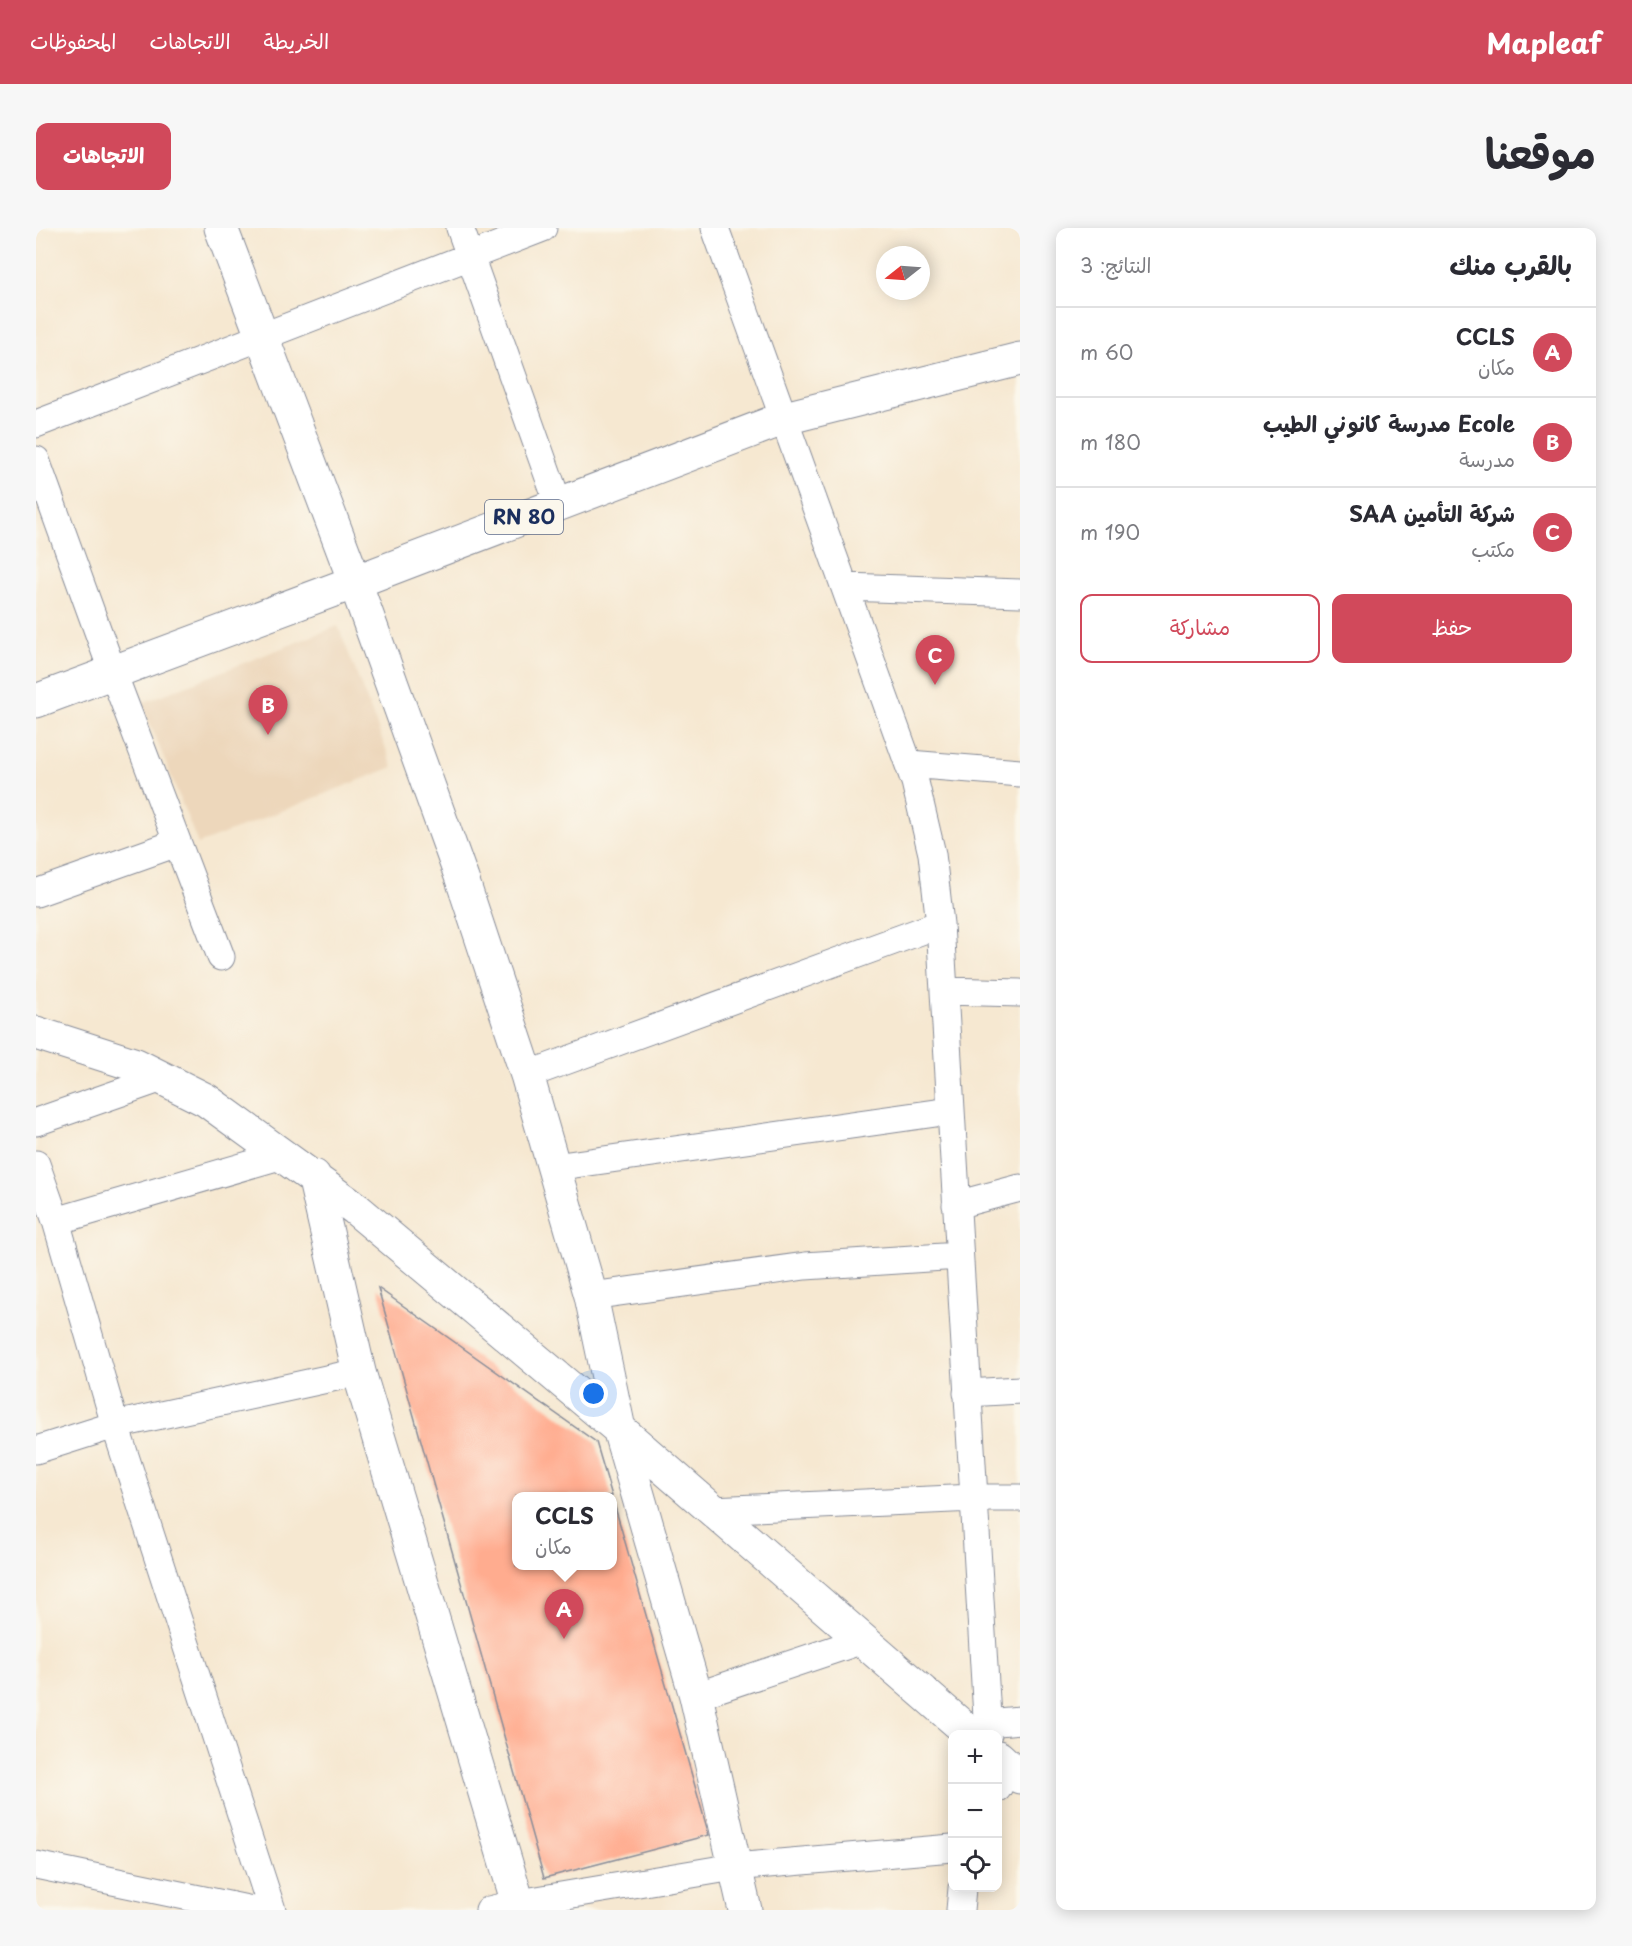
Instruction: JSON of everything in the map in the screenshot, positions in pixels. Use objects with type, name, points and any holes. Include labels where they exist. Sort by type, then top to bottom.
[{"type":"street","points":[[221,228],[356,582],[462,879],[527,1075],[591,1296],[619,1429],[696,1696],[745,1910]]},
{"type":"street","points":[[460,228],[558,503]]},
{"type":"street","points":[[36,424],[543,228]]},
{"type":"street","points":[[715,228],[909,764],[932,854],[940,924],[974,1498],[982,1730]]},
{"type":"street","name":"RN 80","points":[[36,701],[785,418],[1020,359]]},
{"type":"street","points":[[36,460],[112,673],[220,957]]},
{"type":"street","points":[[845,587],[1020,593]]},
{"type":"street","points":[[909,764],[1020,773]]},
{"type":"street","points":[[36,893],[177,843]]},
{"type":"street","points":[[527,1075],[940,924]]},
{"type":"street","points":[[944,991],[1020,993]]},
{"type":"street","points":[[36,1033],[136,1065],[206,1100],[314,1176],[619,1429],[863,1640],[981,1730]]},
{"type":"street","points":[[36,1122],[162,1078]]},
{"type":"street","points":[[554,1167],[950,1111]]},
{"type":"street","points":[[56,1221],[283,1155]]},
{"type":"street","points":[[36,1164],[56,1221],[115,1425],[272,1910]]},
{"type":"street","points":[[314,1176],[359,1372],[509,1908],[734,1867],[948,1848]]},
{"type":"street","points":[[956,1205],[1020,1188]]},
{"type":"street","points":[[591,1296],[806,1266],[959,1256]]},
{"type":"street","points":[[36,1450],[115,1425],[359,1372]]},
{"type":"street","points":[[967,1393],[1020,1390]]},
{"type":"street","points":[[712,1510],[1020,1498]]},
{"type":"street","points":[[696,1696],[863,1640]]},
{"type":"street","points":[[985,1730],[1020,1720]]},
{"type":"street","points":[[36,1865],[252,1910]]},
{"type":"street","points":[[960,1910],[962,1892]]},
{"type":"shaded area","points":[[338,626],[393,767],[198,844],[142,703]]},
{"type":"building","points":[[378,1288],[596,1442],[611,1492],[512,1492],[512,1570],[617,1570],[617,1514],[709,1835],[544,1878]]},
{"type":"place","name":"شركة التأمين SAA","points":[[935,685]]},
{"type":"place","name":"Ecole مدرسة كانوني الطيب","points":[[268,735]]},
{"type":"place","name":"CCLS","points":[[564,1639]]}]
